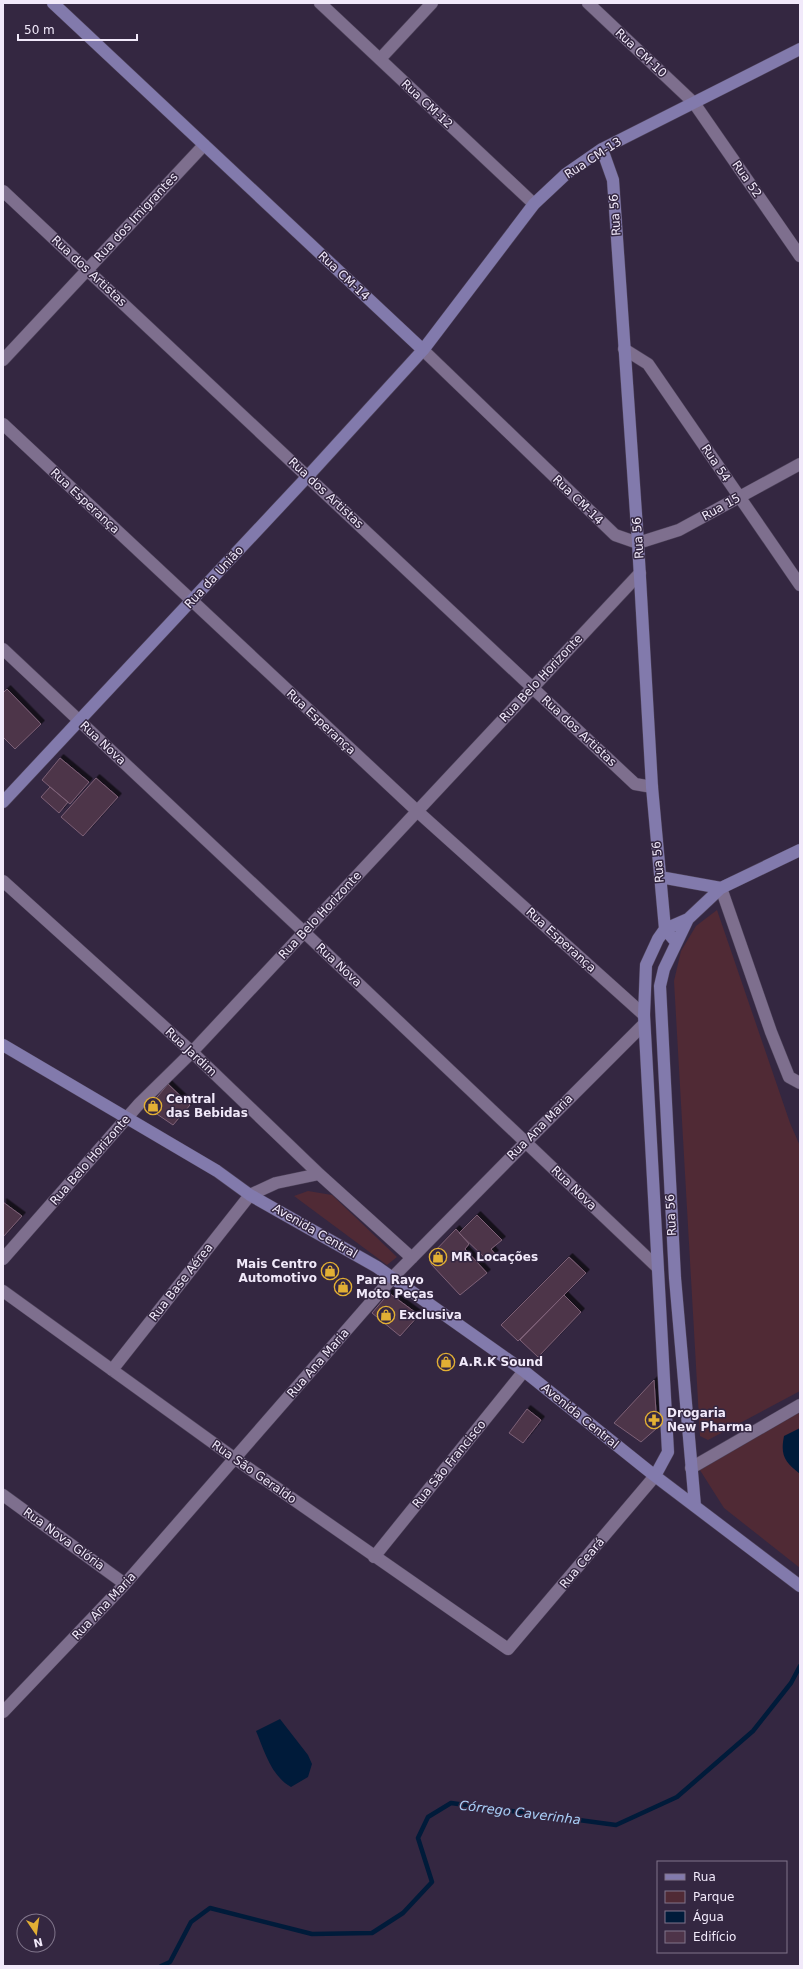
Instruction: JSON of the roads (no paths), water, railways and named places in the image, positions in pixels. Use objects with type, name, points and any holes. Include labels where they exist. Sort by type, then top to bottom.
[{"type":"street","name":"Rua CM-14","points":[[53,3],[423,350],[615,535],[638,543]]},
{"type":"street","name":"Rua CM-12","points":[[320,3],[534,204]]},
{"type":"street","points":[[380,59],[432,3]]},
{"type":"street","name":"Rua CM-10","points":[[588,3],[694,102]]},
{"type":"street","name":"Rua CM-13","points":[[423,350],[534,204],[566,174],[602,149],[800,49]]},
{"type":"street","name":"Rua 52","points":[[694,102],[800,256]]},
{"type":"street","name":"Rua dos Imigrantes","points":[[3,360],[204,145]]},
{"type":"street","name":"Rua 56","points":[[602,149],[613,180],[640,573],[652,787],[665,929],[646,965],[644,1019],[656,1266],[668,1452],[655,1476]]},
{"type":"street","name":"Rua dos Artistas","points":[[3,191],[635,784],[652,787]]},
{"type":"street","name":"Rua da União","points":[[3,802],[192,601],[423,350]]},
{"type":"street","name":"Rua 54","points":[[624,350],[648,364],[800,585]]},
{"type":"street","name":"Rua Esperança","points":[[3,424],[417,811],[644,1019]]},
{"type":"street","name":"Rua 15","points":[[638,543],[679,530],[800,464]]},
{"type":"street","name":"Rua Belo Horizonte","points":[[3,1259],[126,1119],[192,1052],[640,573]]},
{"type":"street","name":"Rua Nova","points":[[3,649],[656,1266]]},
{"type":"street","points":[[676,942],[665,929],[688,919],[721,888],[800,850]]},
{"type":"street","points":[[660,877],[721,888]]},
{"type":"street","name":"Rua Jardim","points":[[3,881],[192,1052],[319,1174],[412,1258]]},
{"type":"street","points":[[721,888],[771,1032],[789,1077],[800,1083]]},
{"type":"street","name":"Rua 56","points":[[688,919],[664,969],[660,986],[674,1278],[695,1506]]},
{"type":"street","name":"Rua Ana Maria","points":[[3,1712],[125,1584],[392,1278],[526,1142],[644,1019]]},
{"type":"street","name":"Avenida Central","points":[[3,1045],[126,1119],[217,1171],[250,1195],[377,1267],[524,1371],[655,1476],[799,1586]]},
{"type":"street","name":"Avenida Central","points":[[250,1195],[276,1182],[319,1174]]},
{"type":"street","name":"Rua Base Aérea","points":[[112,1370],[250,1195]]},
{"type":"street","name":"Rua São Geraldo","points":[[3,1291],[234,1458],[508,1649]]},
{"type":"street","name":"Rua São Francisco","points":[[374,1557],[524,1371]]},
{"type":"street","points":[[691,1468],[800,1405]]},
{"type":"street","name":"Rua Ceará","points":[[508,1649],[655,1476]]},
{"type":"street","name":"Rua Nova Glória","points":[[3,1495],[125,1584]]},
{"type":"street","points":[[3,1695],[13,1702]]},
{"type":"water","points":[[800,1428],[800,1474],[787,1462],[783,1454],[783,1443],[784,1436]]},
{"type":"water","points":[[280,1719],[308,1755],[312,1764],[308,1777],[291,1787],[278,1776],[273,1769],[256,1731]]},
{"type":"waterway","name":"Córrego Caverinha","points":[[161,1966],[170,1962],[191,1922],[210,1908],[312,1934],[372,1933],[403,1913],[432,1882],[418,1838],[428,1817],[451,1803],[616,1825],[677,1797],[753,1731],[791,1683],[800,1666]]},
{"type":"place","name":"Central das Bebidas","points":[[153,1106]]},
{"type":"place","name":"MR Locações","points":[[438,1257]]},
{"type":"place","name":"Mais Centro Automotivo","points":[[330,1271]]},
{"type":"place","name":"Para Rayo Moto Peças","points":[[343,1287]]},
{"type":"place","name":"Exclusiva","points":[[386,1315]]},
{"type":"place","name":"A.R.K Sound","points":[[446,1362]]},
{"type":"place","name":"Drogaria New Pharma","points":[[654,1420]]}]
